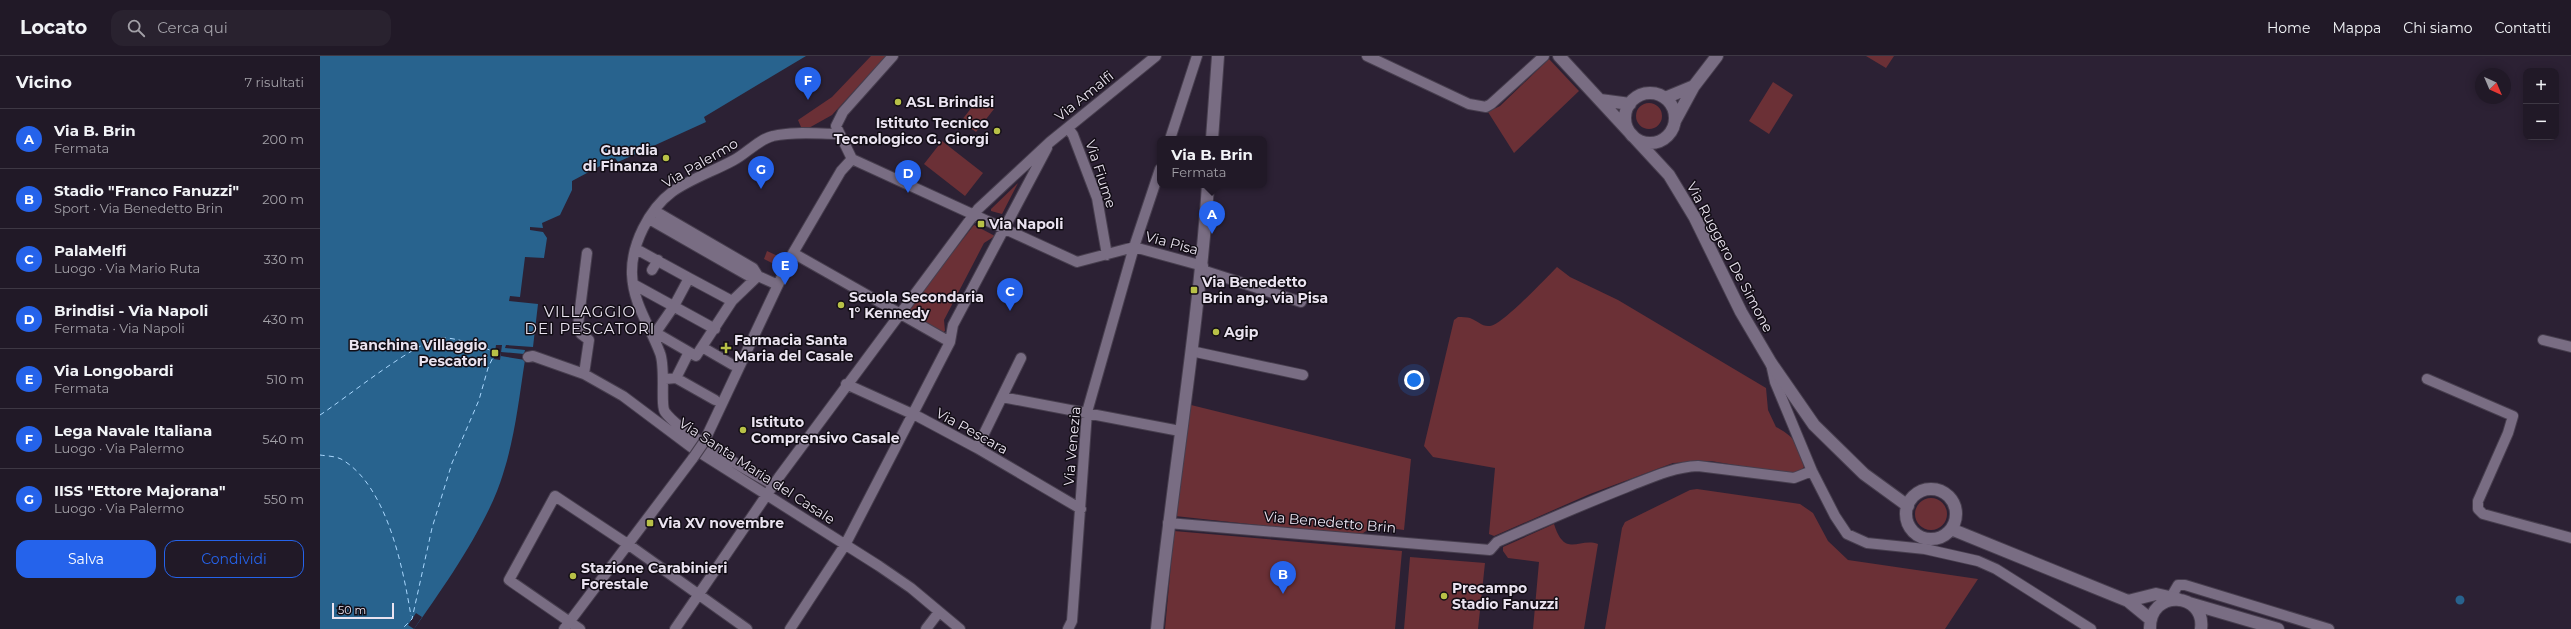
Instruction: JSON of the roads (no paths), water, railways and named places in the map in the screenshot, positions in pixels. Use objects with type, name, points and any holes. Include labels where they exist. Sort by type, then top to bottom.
[{"type":"street","points":[[893,56],[843,112],[836,126],[852,159],[973,217],[1004,228],[1077,262],[1134,247]]},
{"type":"street","name":"Via Amalfi","points":[[675,629],[765,496],[846,384],[973,217],[1007,181],[1050,142],[1156,56]]},
{"type":"street","points":[[1171,136],[1197,56]]},
{"type":"street","points":[[1212,136],[1218,56]]},
{"type":"street","points":[[1367,56],[1469,104],[1480,107],[1491,104],[1544,56]]},
{"type":"street","name":"Via Ruggero De Simone","points":[[1559,56],[1661,166],[1695,218],[1741,312],[1771,363],[1814,425],[1842,455],[1908,506]]},
{"type":"street","points":[[1661,166],[1663,140],[1673,129],[1675,121],[1694,86],[1717,56]]},
{"type":"street","points":[[1665,98],[1694,86]]},
{"type":"street","points":[[1600,100],[1630,104],[1638,97],[1646,94],[1654,94],[1665,98],[1672,106],[1675,121]]},
{"type":"street","name":"Via Ruggero De Simone","points":[[1630,104],[1626,115],[1626,123],[1633,136],[1648,143],[1663,140]]},
{"type":"street","name":"Via Fiume","points":[[1068,128],[1074,135],[1097,198],[1107,255]]},
{"type":"street","name":"Via Palermo","points":[[773,485],[679,426],[664,411],[663,398],[665,379],[662,357],[654,331],[634,297],[632,270],[636,249],[642,231],[655,211],[673,192],[735,160],[771,136],[787,134],[839,134]]},
{"type":"street","name":"Via Amalfi","points":[[790,629],[845,545],[950,342],[953,326],[1050,142]]},
{"type":"street","points":[[567,625],[704,442],[793,253],[841,171],[852,159]]},
{"type":"street","name":"Via Venezia","points":[[1068,629],[1072,621],[1087,412],[1134,247],[1157,178]]},
{"type":"street","points":[[1156,629],[1168,523],[1202,268],[1208,188]]},
{"type":"street","points":[[655,211],[753,268],[758,276]]},
{"type":"street","points":[[649,220],[747,275],[758,276],[778,286]]},
{"type":"street","name":"Via Pisa","points":[[1134,247],[1202,268]]},
{"type":"street","points":[[636,249],[732,301]]},
{"type":"street","points":[[584,374],[589,340],[581,334],[578,324],[587,253]]},
{"type":"street","points":[[793,253],[950,342]]},
{"type":"street","points":[[652,270],[658,260]]},
{"type":"street","points":[[1202,268],[1301,302]]},
{"type":"street","points":[[689,278],[674,306],[654,331],[696,356],[732,301],[758,276]]},
{"type":"street","points":[[633,284],[715,329]]},
{"type":"street","points":[[2543,340],[2571,347]]},
{"type":"street","points":[[702,347],[733,364]]},
{"type":"street","points":[[1191,351],[1303,375]]},
{"type":"street","points":[[676,378],[689,352]]},
{"type":"street","name":"Via Santa Maria del Casale","points":[[528,357],[533,356],[584,374],[623,396],[691,448],[911,588],[960,629]]},
{"type":"street","points":[[977,448],[1021,358]]},
{"type":"street","points":[[1771,363],[1774,382],[1812,471],[1842,527],[1856,539],[1867,543],[1925,549],[1978,561],[1996,570],[2091,629]]},
{"type":"street","points":[[665,379],[676,378],[715,400]]},
{"type":"street","points":[[2427,379],[2513,416],[2508,433],[2478,502],[2478,509],[2483,514],[2571,538]]},
{"type":"street","name":"Via Pescara","points":[[846,384],[977,448],[1081,509]]},
{"type":"street","points":[[1002,397],[1087,412],[1180,431]]},
{"type":"street","name":"Via Benedetto Brin","points":[[1168,523],[1490,550],[1497,542],[1602,497],[1662,473],[1686,467],[1794,478],[1812,471]]},
{"type":"street","points":[[1935,489],[1942,492],[1953,502],[1956,510],[1956,517],[1951,529],[1936,538],[1921,537],[1910,526],[1907,519],[1908,506],[1920,492],[1935,489]]},
{"type":"street","points":[[580,629],[567,625],[509,580],[555,496],[629,544],[747,629]]},
{"type":"street","points":[[1951,529],[2128,601],[2150,624],[2157,607],[2165,602],[2179,600],[2196,609],[2202,626],[2218,612]]},
{"type":"street","points":[[2179,600],[2178,585],[2186,585],[2330,629]]},
{"type":"street","points":[[2128,601],[2156,594],[2278,629]]},
{"type":"street","points":[[926,629],[939,612]]},
{"type":"water","points":[[320,56],[806,56],[704,117],[706,122],[618,162],[615,158],[572,181],[572,190],[560,215],[542,223],[543,228],[530,227],[530,230],[543,232],[547,238],[544,258],[525,257],[520,297],[510,296],[509,301],[538,304],[533,347],[506,345],[505,348],[525,350],[524,354],[501,352],[501,356],[525,360],[511,446],[503,474],[496,493],[477,533],[439,594],[414,629],[320,629]]},
{"type":"water","points":[[2460,595],[2465,600],[2460,605],[2455,600]]},
{"type":"place","name":"Lega Navale Italiana","points":[[808,100]]},
{"type":"place","name":"ASL Brindisi","points":[[898,102]]},
{"type":"place","name":"Istituto Tecnico Tecnologico G. Giorgi","points":[[997,131]]},
{"type":"place","name":"Guardia di Finanza","points":[[666,158]]},
{"type":"place","name":"IISS \"Ettore Majorana\"","points":[[761,189]]},
{"type":"place","name":"Brindisi - Via Napoli","points":[[908,193]]},
{"type":"place","name":"Via Napoli","points":[[981,224]]},
{"type":"place","name":"Via B. Brin","points":[[1212,234]]},
{"type":"place","name":"Via Longobardi","points":[[785,285]]},
{"type":"place","name":"Via Benedetto Brin ang. via Pisa","points":[[1194,290]]},
{"type":"place","name":"Scuola Secondaria 1° Kennedy","points":[[841,305]]},
{"type":"place","name":"PalaMelfi","points":[[1010,311]]},
{"type":"place","name":"Agip","points":[[1216,332]]},
{"type":"place","name":"Farmacia Santa Maria del Casale","points":[[726,348]]},
{"type":"place","name":"Banchina Villaggio Pescatori","points":[[495,353]]},
{"type":"place","name":"Istituto Comprensivo Casale","points":[[743,430]]},
{"type":"place","name":"Via XV novembre","points":[[650,523]]},
{"type":"place","name":"Stazione Carabinieri Forestale","points":[[573,576]]},
{"type":"place","name":"Stadio \"Franco Fanuzzi\"","points":[[1283,594]]},
{"type":"place","name":"Precampo Stadio Fanuzzi","points":[[1444,596]]},
{"type":"district","name":"VILLAGGIO DEI PESCATORI","points":[[590,320]]}]
